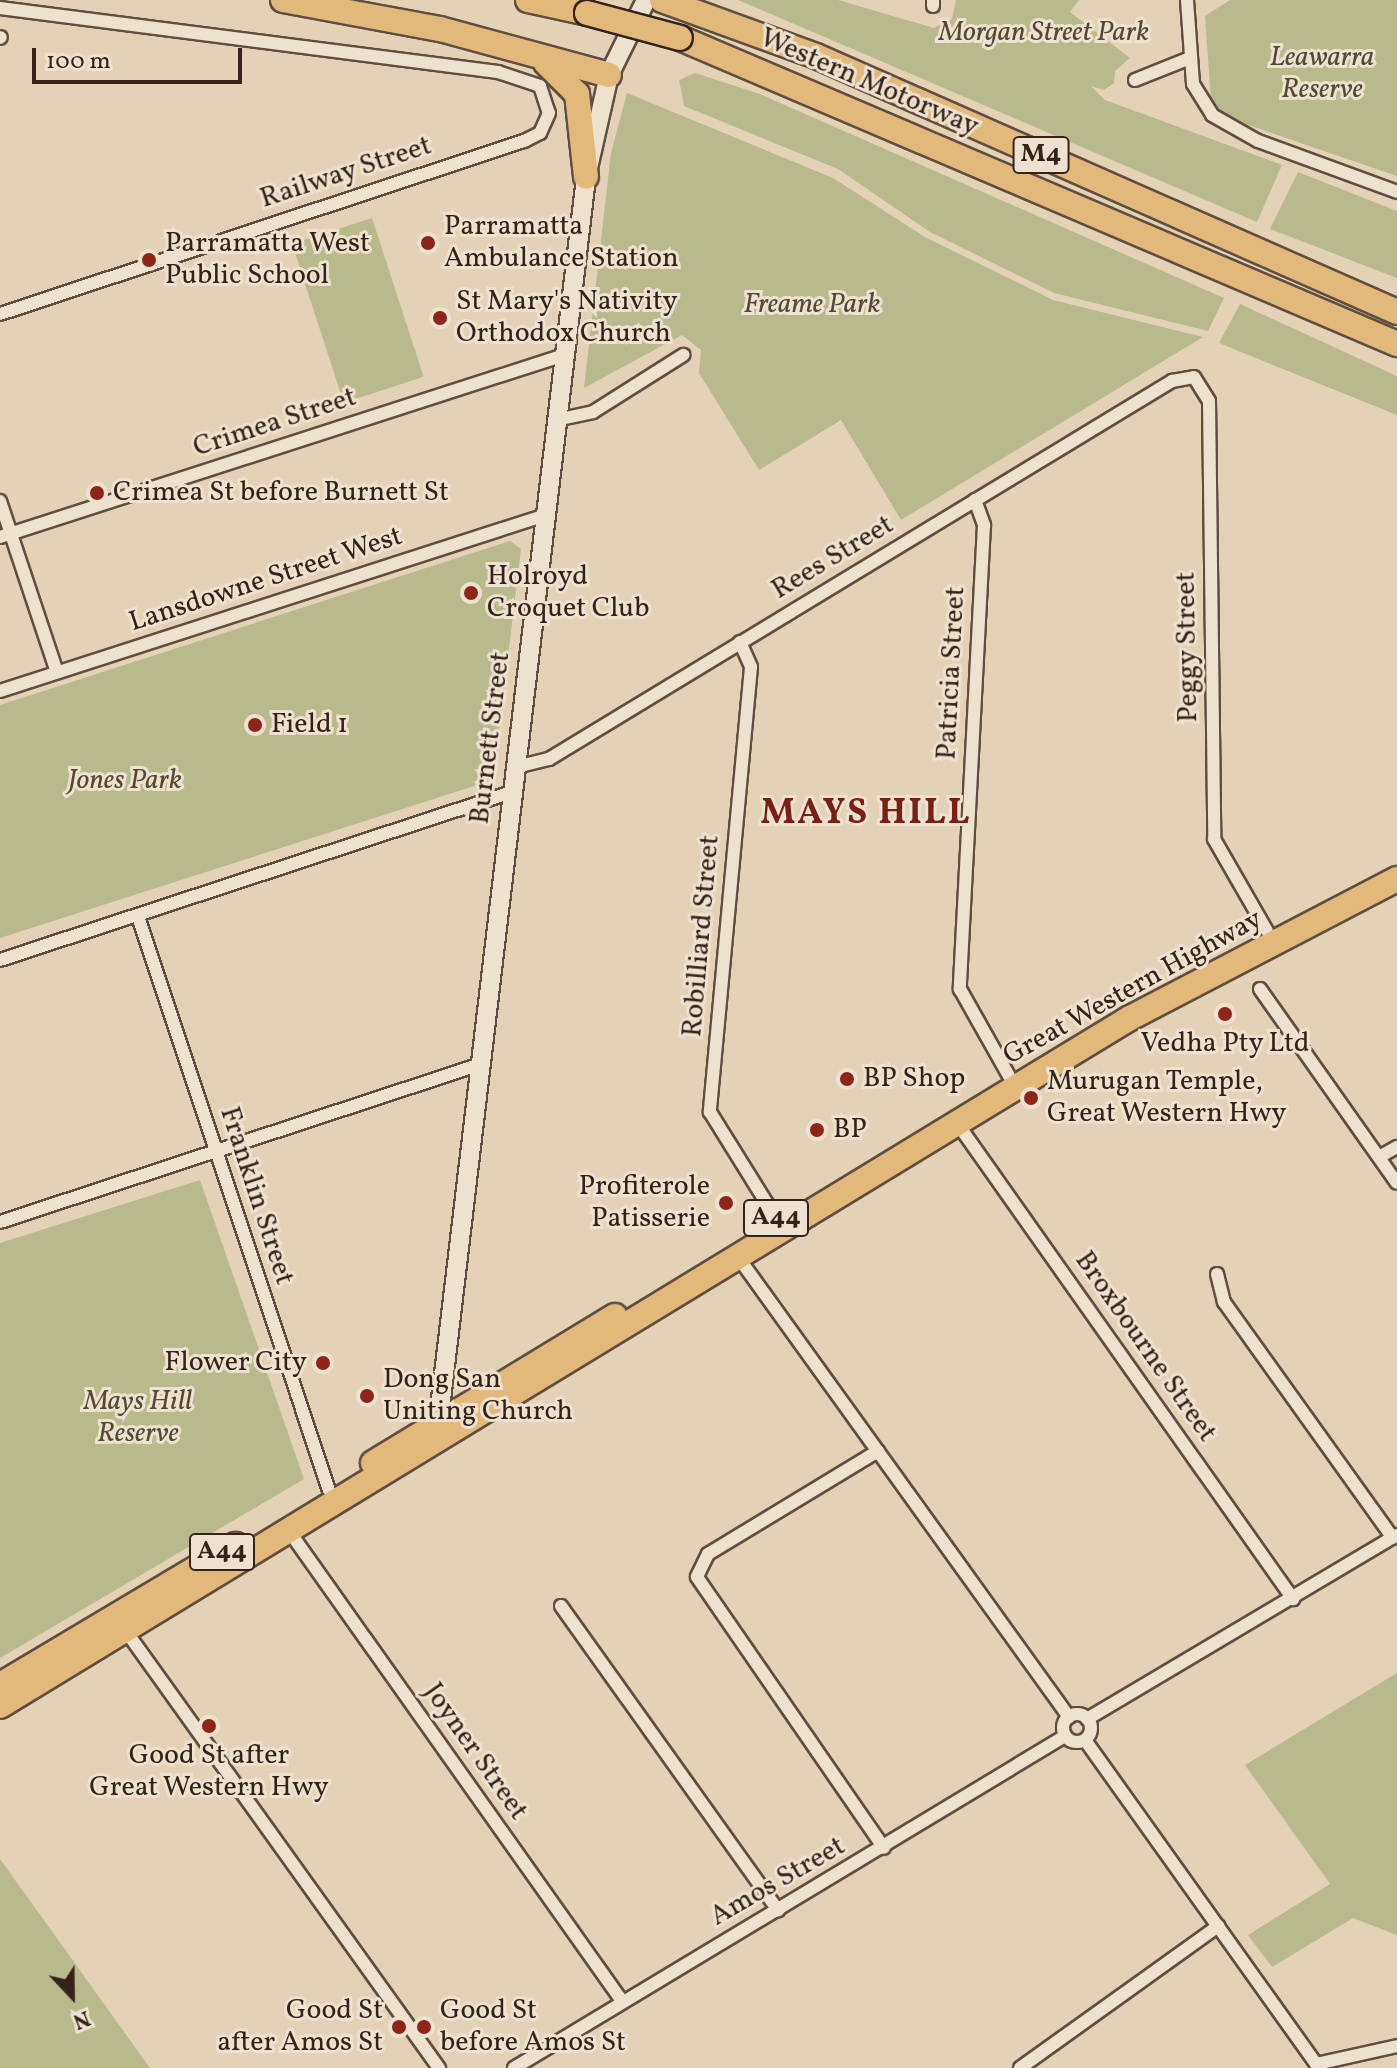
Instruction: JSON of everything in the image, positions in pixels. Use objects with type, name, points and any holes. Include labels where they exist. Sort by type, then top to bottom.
[{"type":"highway","points":[[283,0],[505,45],[609,75]]},
{"type":"highway","name":"Western Motorway","points":[[528,0],[680,38],[1397,344]]},
{"type":"highway","name":"Western Motorway","points":[[662,0],[695,10],[1397,312]]},
{"type":"highway","points":[[505,45],[554,66],[572,85],[586,177]]},
{"type":"highway","name":"Great Western Highway","points":[[0,1685],[289,1531],[776,1218],[1009,1076],[1397,860]]},
{"type":"highway","name":"Great Western Highway","points":[[0,1706],[120,1622],[329,1490],[437,1434],[738,1257],[1130,1018],[1397,879]]},
{"type":"main road","name":"Burnett Street","points":[[437,1434],[586,177],[609,75],[646,0]]},
{"type":"street","points":[[1187,0],[1190,58],[1198,97],[1222,124],[1397,192]]},
{"type":"street","name":"Railway Street","points":[[0,8],[498,72],[533,81],[549,105],[544,127],[531,139],[0,314]]},
{"type":"street","points":[[1135,80],[1190,58]]},
{"type":"street","name":"Crimea Street","points":[[5,535],[564,355]]},
{"type":"street","points":[[556,420],[593,412],[683,355]]},
{"type":"street","name":"Peggy Street","points":[[1172,381],[1194,377],[1209,401],[1215,844],[1267,931]]},
{"type":"street","name":"Rees Street","points":[[516,767],[549,759],[1172,381]]},
{"type":"street","name":"Patricia Street","points":[[975,500],[984,525],[960,983],[1009,1076]]},
{"type":"street","points":[[0,501],[5,535],[57,672]]},
{"type":"street","name":"Lansdowne Street West","points":[[0,691],[546,515]]},
{"type":"street","name":"Robilliard Street","points":[[740,642],[751,667],[710,1112],[776,1218]]},
{"type":"street","points":[[0,960],[512,792]]},
{"type":"street","name":"Franklin Street","points":[[138,916],[329,1490]]},
{"type":"street","points":[[1260,989],[1397,1183]]},
{"type":"street","points":[[0,1222],[481,1064]]},
{"type":"street","name":"Broxbourne Street","points":[[957,1123],[1293,1599]]},
{"type":"street","points":[[1379,1157],[1397,1147]]},
{"type":"street","points":[[738,1257],[1069,1717],[1065,1736],[1085,1740]]},
{"type":"street","points":[[1069,1717],[1087,1719],[1395,1537],[1224,1302],[1217,1274]]},
{"type":"street","points":[[878,1451],[708,1554],[697,1577],[884,1848]]},
{"type":"street","name":"Joyner Street","points":[[289,1531],[622,2001]]},
{"type":"street","points":[[561,1606],[778,1910]]},
{"type":"street","points":[[120,1622],[439,2068]]},
{"type":"street","points":[[1087,1719],[1085,1740],[1318,2066],[1397,2046]]},
{"type":"street","name":"Amos Street","points":[[514,2068],[884,1848],[1065,1736]]},
{"type":"street","points":[[1020,2068],[1218,1926]]},
{"type":"green space","name":"Morgan Street Park","points":[[738,0],[838,0],[934,28],[952,19],[956,0],[1079,0],[1070,12],[1130,58],[1115,71],[1114,83],[1104,90],[1091,86],[1105,100],[1282,165],[1257,222]]},
{"type":"green space","name":"Leawarra Reserve","points":[[1230,0],[1397,0],[1397,176],[1228,118],[1211,101],[1205,16]]},
{"type":"green space","points":[[695,73],[760,94],[1224,298],[1208,331],[1054,293],[930,232],[838,169],[684,106],[679,80]]},
{"type":"green space","name":"Freame Park","points":[[627,93],[833,178],[925,237],[1053,300],[1203,337],[901,520],[841,420],[759,470],[699,373],[701,350],[682,335],[584,388],[611,153]]},
{"type":"green space","points":[[1298,172],[1397,211],[1397,278],[1270,229]]},
{"type":"green space","points":[[372,218],[424,377],[344,403],[292,244]]},
{"type":"green space","points":[[1240,304],[1397,376],[1397,415],[1219,343]]},
{"type":"green space","name":"Jones Park","points":[[510,541],[521,549],[493,780],[0,938],[0,705]]},
{"type":"green space","name":"Mays Hill Reserve","points":[[200,1180],[304,1479],[0,1658],[0,1243]]},
{"type":"green space","points":[[1397,1673],[1397,1935],[1353,1918],[1272,1967],[1248,1935],[1330,1884],[1245,1765]]},
{"type":"green space","points":[[0,1859],[150,2068],[0,2068]]},
{"type":"place","name":"Parramatta Ambulance Station","points":[[428,243]]},
{"type":"place","name":"Parramatta West Public School","points":[[149,260]]},
{"type":"place","name":"St Mary's Nativity Orthodox Church","points":[[440,318]]},
{"type":"place","name":"Crimea St before Burnett St","points":[[97,493]]},
{"type":"place","name":"Holroyd Croquet Club","points":[[471,593]]},
{"type":"place","name":"Field 1","points":[[255,725]]},
{"type":"place","name":"Vedha Pty Ltd","points":[[1225,1014]]},
{"type":"place","name":"BP Shop","points":[[847,1079]]},
{"type":"place","name":"Murugan Temple, Great Western Hwy","points":[[1031,1098]]},
{"type":"place","name":"BP","points":[[817,1130]]},
{"type":"place","name":"Profiterole Patisserie","points":[[726,1203]]},
{"type":"place","name":"Flower City","points":[[323,1363]]},
{"type":"place","name":"Dong San Uniting Church","points":[[367,1396]]},
{"type":"place","name":"Good St after Great Western Hwy","points":[[209,1726]]},
{"type":"place","name":"Good St after Amos St","points":[[399,2027]]},
{"type":"place","name":"Good St before Amos St","points":[[424,2027]]},
{"type":"district","name":"MAYS HILL","points":[[866,815]]}]
